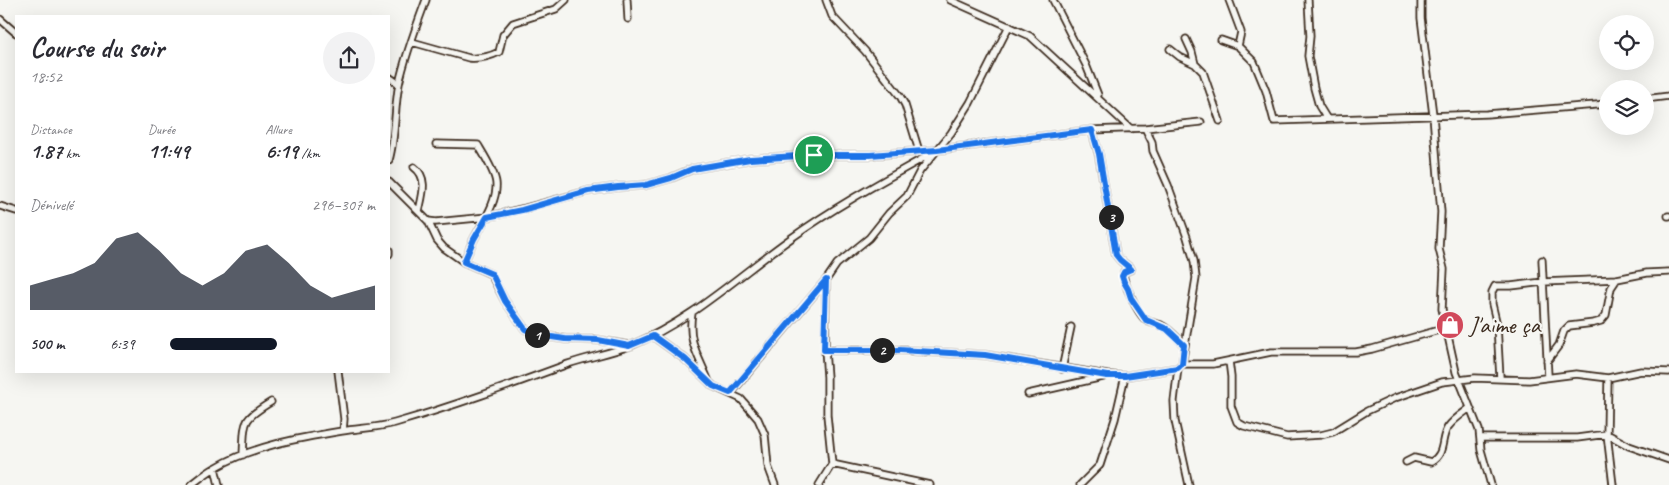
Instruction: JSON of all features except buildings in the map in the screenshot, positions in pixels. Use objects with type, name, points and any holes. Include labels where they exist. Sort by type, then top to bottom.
[{"type":"street","points":[[390,156],[399,84],[426,0]]},
{"type":"street","points":[[412,42],[479,59],[499,52],[503,35],[512,23],[556,9],[566,0]]},
{"type":"street","points":[[627,0],[628,19]]},
{"type":"street","points":[[826,0],[832,16],[866,51],[900,96],[905,105],[919,151]]},
{"type":"street","points":[[950,0],[1030,36],[1131,129]]},
{"type":"street","points":[[1053,0],[1086,65],[1099,98]]},
{"type":"street","points":[[1229,0],[1241,32],[1238,46]]},
{"type":"street","points":[[1308,0],[1310,36],[1308,56],[1319,106],[1327,119]]},
{"type":"street","points":[[1420,0],[1433,115],[1441,212],[1439,249],[1444,269],[1442,303],[1458,379],[1481,438],[1481,450],[1491,485]]},
{"type":"street","points":[[0,19],[15,32]]},
{"type":"street","points":[[730,393],[826,280],[836,264],[869,238],[889,213],[907,196],[920,171],[951,132],[970,103],[1009,26]]},
{"type":"street","points":[[1186,39],[1195,64]]},
{"type":"street","points":[[1221,40],[1238,46],[1256,65],[1266,91],[1274,121],[1487,114],[1599,105]]},
{"type":"street","points":[[1170,50],[1195,64],[1203,72],[1220,121]]},
{"type":"street","points":[[390,78],[399,84]]},
{"type":"street","points":[[1654,98],[1669,96]]},
{"type":"street","points":[[428,221],[436,222],[487,217],[522,210],[588,191],[646,185],[671,178],[692,169],[750,159],[814,155],[870,155],[937,150],[1092,130],[1145,128],[1201,122]]},
{"type":"street","points":[[1145,128],[1168,185],[1194,261],[1196,278],[1174,401],[1175,422],[1189,485]]},
{"type":"street","points":[[1092,130],[1099,154],[1116,255],[1131,269],[1124,272],[1122,276],[1124,282],[1131,298],[1146,320],[1167,329],[1184,345]]},
{"type":"street","points":[[436,144],[478,145],[494,174],[497,185],[487,217],[474,239],[464,262]]},
{"type":"street","points":[[191,485],[215,468],[243,455],[276,444],[343,431],[364,430],[393,424],[477,397],[571,363],[629,346],[653,336],[692,313],[790,239],[862,192],[937,150]]},
{"type":"street","points":[[414,167],[421,174],[424,186],[419,211]]},
{"type":"street","points":[[390,183],[428,221],[437,240],[448,251],[464,262],[492,274],[505,301],[525,329],[533,333],[565,339],[598,340],[629,346]]},
{"type":"street","points":[[0,206],[15,211]]},
{"type":"street","points":[[1542,260],[1548,376]]},
{"type":"street","points":[[1500,378],[1496,325],[1492,304],[1492,292],[1496,286],[1616,279],[1669,272]]},
{"type":"street","points":[[1547,361],[1559,345],[1564,331],[1569,326],[1601,321],[1606,315],[1611,288],[1616,279]]},
{"type":"street","points":[[819,485],[832,464],[824,350],[826,280]]},
{"type":"street","points":[[692,313],[690,328],[693,344],[709,382]]},
{"type":"street","points":[[1062,369],[1071,327]]},
{"type":"street","points":[[1213,364],[1271,352],[1364,350],[1446,328]]},
{"type":"street","points":[[653,336],[685,359],[718,389],[741,399],[762,426],[766,442],[768,466],[775,485]]},
{"type":"street","points":[[824,350],[900,350],[985,355],[1107,376],[1125,376],[1180,366],[1229,361],[1232,376],[1230,406],[1237,422],[1244,426],[1287,437],[1321,435],[1333,432],[1367,410],[1394,398],[1442,382],[1458,379],[1500,378],[1529,380],[1548,376],[1576,374],[1608,378],[1641,371],[1669,372]]},
{"type":"street","points":[[338,373],[344,419],[343,431]]},
{"type":"street","points":[[1028,394],[1107,376]]},
{"type":"street","points":[[1080,485],[1100,465],[1115,419],[1125,376]]},
{"type":"street","points":[[1608,378],[1607,434],[1613,485]]},
{"type":"street","points":[[243,455],[244,428],[247,420],[252,414],[271,402]]},
{"type":"street","points":[[1406,462],[1414,458],[1431,462],[1438,457],[1449,426],[1470,408]]},
{"type":"street","points":[[1481,438],[1577,438],[1607,434],[1628,446],[1669,460]]},
{"type":"street","points":[[832,464],[929,485]]},
{"type":"street","points":[[215,468],[219,485]]},
{"type":"place","name":"J'aime ça","points":[[1450,325]]},
{"type":"route","points":[[1092,130],[1099,154],[1116,255],[1131,269],[1124,272],[1122,276],[1124,282],[1131,298],[1146,320],[1167,329],[1184,345],[1182,364],[1178,368],[1125,376],[1107,376],[985,355],[900,350],[824,350],[826,280],[730,393],[713,386],[695,371],[685,359],[653,336],[629,346],[598,340],[565,339],[533,333],[525,329],[514,314],[505,301],[492,274],[464,262],[474,239],[487,217],[522,210],[588,191],[646,185],[671,178],[692,169],[707,166],[750,159],[814,155],[870,155],[937,150],[1092,130]]}]
